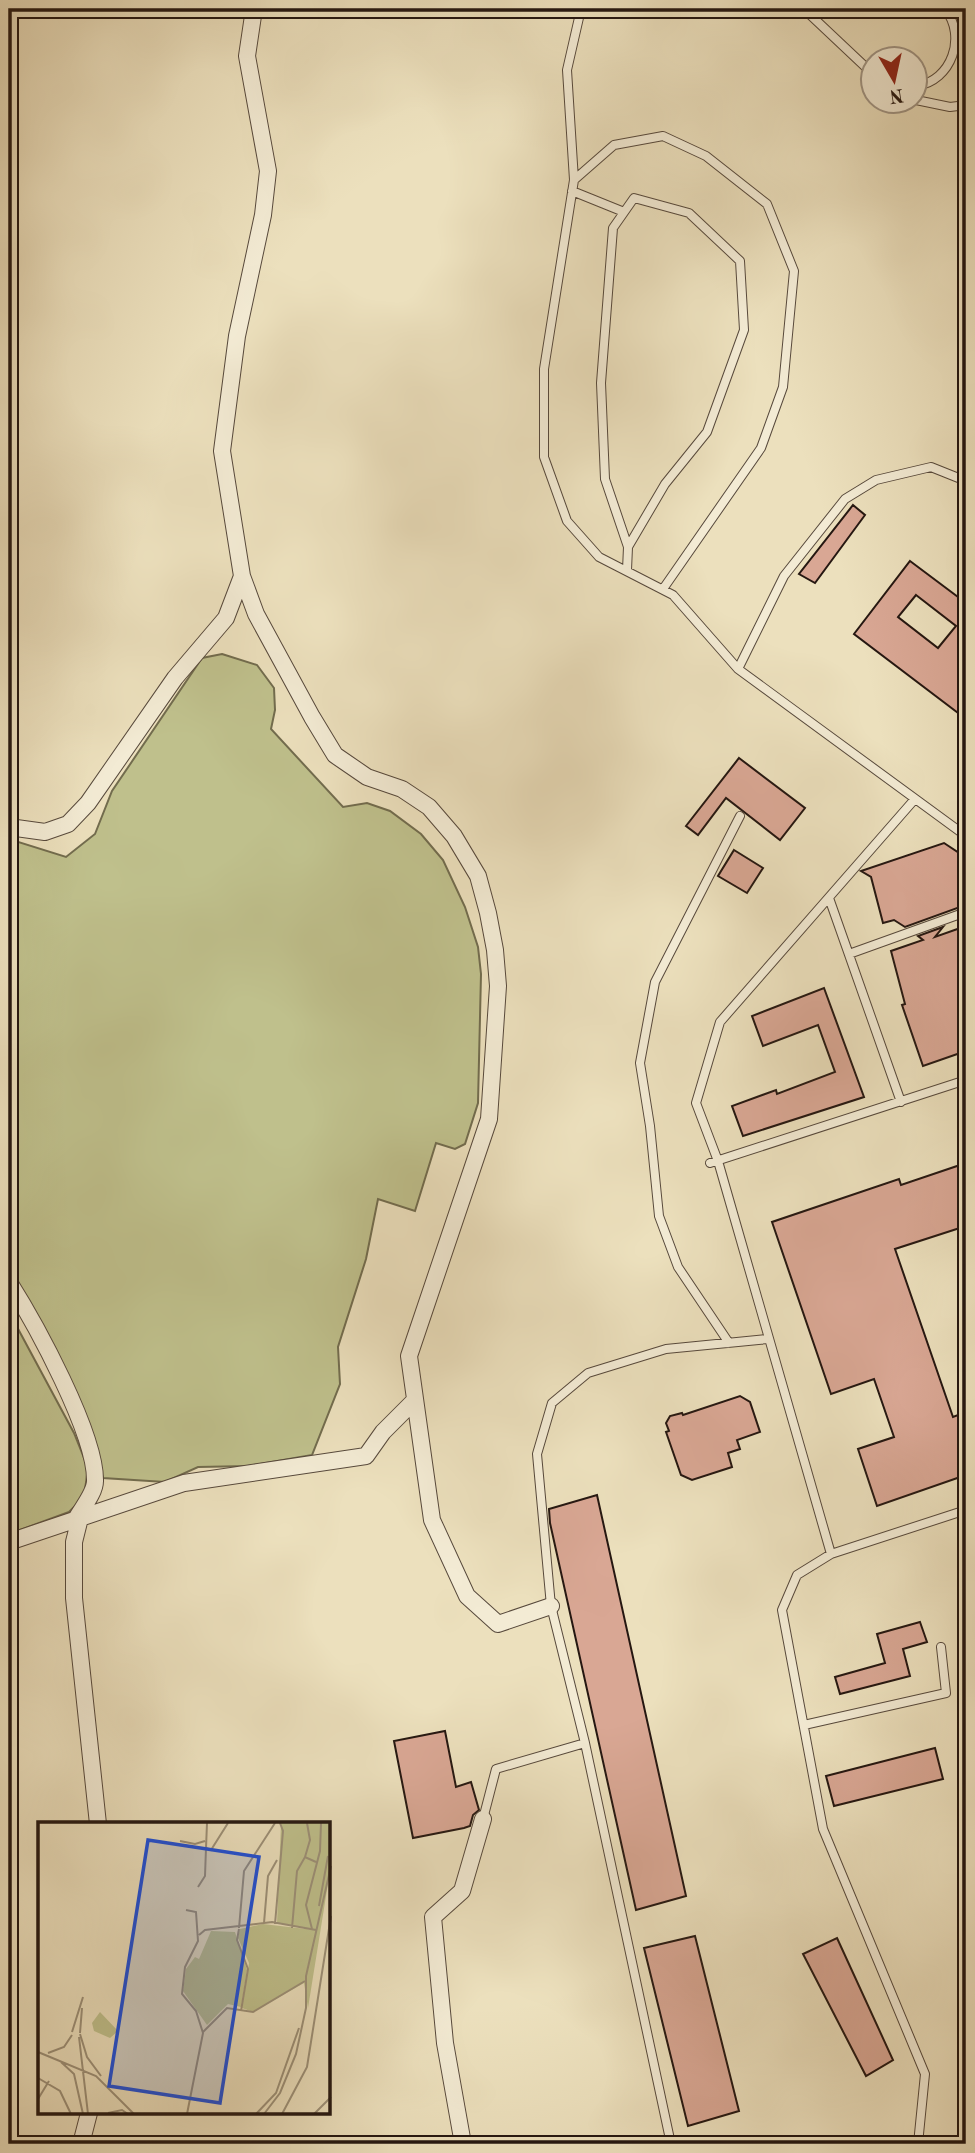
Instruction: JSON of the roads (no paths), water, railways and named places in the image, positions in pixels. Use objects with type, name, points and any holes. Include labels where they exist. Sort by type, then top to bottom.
[{"type":"street","points":[[254,9],[247,55],[268,171],[263,215],[237,336],[222,451],[242,576],[256,614],[335,755],[367,777],[402,789],[429,807],[454,836],[478,876],[495,950],[498,986],[489,1119],[409,1356],[432,1520],[467,1596],[498,1624],[551,1606]]},
{"type":"street","points":[[9,827],[45,832],[68,824],[88,803],[175,678],[226,618],[242,576]]},
{"type":"street","points":[[9,1282],[47,1348],[79,1420],[93,1462],[95,1484],[78,1519],[74,1542],[74,1598],[99,1822]]},
{"type":"street","points":[[9,1542],[184,1483],[366,1456],[383,1432],[415,1400]]},
{"type":"street","points":[[463,2144],[445,2043],[432,1917],[462,1891],[483,1819]]},
{"type":"street","points":[[81,2144],[89,2114]]},
{"type":"lane","points":[[581,9],[567,70],[572,191],[544,369],[544,457],[567,521],[599,557],[673,595],[738,668],[914,800],[965,832]]},
{"type":"lane","points":[[804,9],[860,63]]},
{"type":"lane","points":[[930,80],[945,69],[953,57],[956,43],[955,28],[944,9]]},
{"type":"lane","points":[[930,103],[950,107],[966,104]]},
{"type":"lane","points":[[573,180],[614,145],[663,136],[706,156],[767,204],[794,271],[783,387],[761,448],[663,589]]},
{"type":"lane","points":[[572,191],[624,212]]},
{"type":"lane","points":[[626,570],[628,547],[606,479],[601,383],[613,228],[634,198],[689,213],[740,261],[744,330],[707,432],[665,484],[628,547]]},
{"type":"lane","points":[[738,668],[784,576],[845,499],[876,480],[931,467],[966,481]]},
{"type":"lane","points":[[831,1554],[696,1103],[720,1022],[914,800]]},
{"type":"lane","points":[[729,1343],[678,1267],[659,1216],[650,1126],[639,1063],[655,982],[740,816]]},
{"type":"lane","points":[[828,898],[901,1102]]},
{"type":"lane","points":[[849,954],[966,912]]},
{"type":"lane","points":[[714,1162],[966,1080]]},
{"type":"lane","points":[[671,2144],[585,1743],[551,1606],[537,1454],[552,1403],[588,1373],[666,1349],[768,1339]]},
{"type":"lane","points":[[918,2144],[925,2074],[823,1829],[782,1610],[797,1575],[831,1554],[966,1510]]},
{"type":"lane","points":[[804,1725],[946,1693],[941,1647]]},
{"type":"lane","points":[[483,1819],[496,1769],[585,1743]]},
{"type":"lane","points":[[944,2144],[966,2141]]}]
